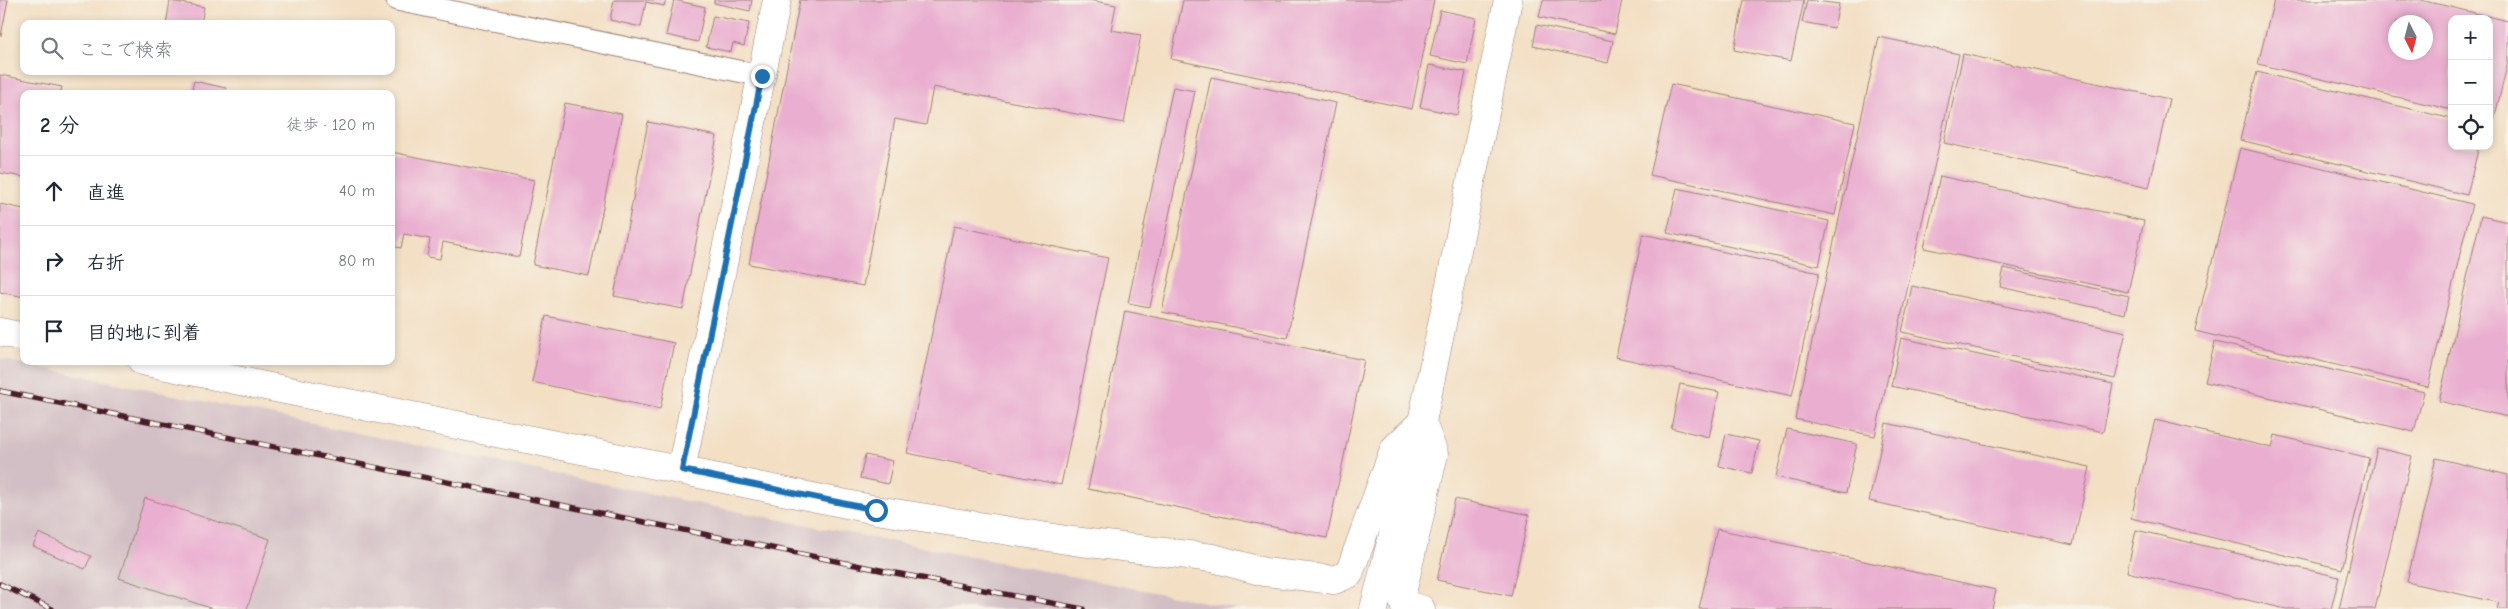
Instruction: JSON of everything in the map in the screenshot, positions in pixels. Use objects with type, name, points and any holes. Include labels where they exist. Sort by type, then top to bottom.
[{"type":"street","points":[[682,470],[777,0]]},
{"type":"street","points":[[1374,609],[1422,422],[1508,0]]},
{"type":"street","points":[[0,332],[20,336]]},
{"type":"street","points":[[162,365],[876,510],[1073,540],[1213,558],[1264,572],[1334,580],[1350,574],[1394,449],[1422,422]]},
{"type":"street","points":[[1421,609],[1404,605],[1402,593],[1434,454],[1422,422]]},
{"type":"lane","points":[[397,0],[762,76]]},
{"type":"shaded area","points":[[0,359],[20,363],[20,365],[29,365],[720,508],[1240,609],[0,609]]},
{"type":"building","points":[[0,0],[8,0],[1,36],[0,36]]},
{"type":"building","points":[[614,0],[666,0],[664,6],[646,2],[641,27],[610,20]]},
{"type":"building","points":[[674,0],[705,7],[698,42],[666,35]]},
{"type":"building","points":[[714,0],[752,0],[750,11],[714,3]]},
{"type":"building","points":[[800,0],[1089,0],[1116,5],[1111,30],[1141,35],[1124,123],[933,87],[926,125],[895,119],[863,286],[749,264]]},
{"type":"building","points":[[1183,0],[1434,0],[1412,109],[1171,59]]},
{"type":"building","points":[[1543,0],[1622,0],[1615,34],[1539,17]]},
{"type":"building","points":[[1744,0],[1804,0],[1791,61],[1734,50]]},
{"type":"building","points":[[1807,0],[1839,4],[1834,28],[1802,22]]},
{"type":"building","points":[[2274,0],[2421,0],[2483,15],[2448,15],[2448,109],[2258,64]]},
{"type":"building","points":[[170,1],[204,7],[202,20],[167,20]]},
{"type":"building","points":[[1440,10],[1476,18],[1467,64],[1430,56]]},
{"type":"building","points":[[713,16],[749,23],[744,46],[733,43],[731,52],[706,47]]},
{"type":"building","points":[[2493,17],[2508,21],[2508,62],[2494,120]]},
{"type":"building","points":[[1537,25],[1613,41],[1608,63],[1533,46]]},
{"type":"building","points":[[1879,37],[1959,54],[1875,436],[1795,419]]},
{"type":"building","points":[[1963,54],[2169,99],[2149,188],[1944,143]]},
{"type":"building","points":[[1429,65],[1466,72],[1457,115],[1420,107]]},
{"type":"building","points":[[2257,72],[2448,118],[2448,150],[2478,150],[2467,195],[2240,140]]},
{"type":"building","points":[[0,75],[62,87],[61,90],[20,90],[20,176],[0,173]]},
{"type":"building","points":[[1211,77],[1336,103],[1287,338],[1162,312]]},
{"type":"building","points":[[194,81],[226,88],[226,90],[192,90]]},
{"type":"building","points":[[1671,84],[1855,123],[1835,215],[1650,175]]},
{"type":"building","points":[[1173,87],[1195,91],[1150,307],[1128,303]]},
{"type":"building","points":[[565,103],[622,114],[589,276],[533,265]]},
{"type":"building","points":[[648,122],[717,136],[683,309],[614,296]]},
{"type":"building","points":[[2240,148],[2472,204],[2428,387],[2195,331]]},
{"type":"building","points":[[395,153],[534,180],[519,257],[443,242],[440,259],[427,257],[430,239],[404,234],[401,248],[395,247]]},
{"type":"building","points":[[1940,176],[2144,221],[2128,292],[1924,248]]},
{"type":"building","points":[[1677,188],[1829,221],[1819,266],[1667,233]]},
{"type":"building","points":[[0,204],[20,208],[20,296],[0,292]]},
{"type":"building","points":[[2481,216],[2508,222],[2508,417],[2439,401]]},
{"type":"building","points":[[954,226],[1108,258],[1061,485],[907,453]]},
{"type":"building","points":[[1643,234],[1819,273],[1792,396],[1616,357]]},
{"type":"building","points":[[2004,268],[2129,296],[2125,314],[2000,287]]},
{"type":"building","points":[[1912,286],[2126,332],[2115,379],[1902,332]]},
{"type":"building","points":[[1125,311],[1364,360],[1327,538],[1088,489]]},
{"type":"building","points":[[546,316],[674,343],[660,409],[532,382]]},
{"type":"building","points":[[1901,338],[2113,384],[2103,432],[1891,386]]},
{"type":"building","points":[[2215,342],[2424,392],[2414,432],[2205,382]]},
{"type":"building","points":[[1680,384],[1719,392],[1709,437],[1671,428]]},
{"type":"building","points":[[2155,420],[2272,448],[2275,435],[2369,458],[2342,569],[2131,518]]},
{"type":"building","points":[[1886,423],[2090,467],[2073,545],[1869,501]]},
{"type":"building","points":[[1787,429],[1857,444],[1846,493],[1776,477]]},
{"type":"building","points":[[1726,434],[1759,441],[1752,473],[1719,466]]},
{"type":"building","points":[[2377,448],[2412,456],[2375,609],[2339,609]]},
{"type":"building","points":[[865,455],[893,461],[888,484],[860,478]]},
{"type":"building","points":[[2436,458],[2508,475],[2508,609],[2497,609],[2499,603],[2407,582]]},
{"type":"building","points":[[145,498],[270,539],[247,609],[213,609],[119,578]]},
{"type":"building","points":[[1455,499],[1529,515],[1511,596],[1437,580]]},
{"type":"building","points":[[1717,529],[1996,590],[1992,609],[1699,609]]},
{"type":"building","points":[[2136,530],[2339,577],[2331,609],[2286,609],[2127,572]]},
{"type":"building","points":[[39,533],[91,556],[85,569],[33,546]]},
{"type":"railway","points":[[0,391],[890,572],[1083,609]]},
{"type":"railway","points":[[0,584],[52,609]]},
{"type":"route","points":[[762,76],[682,470],[876,510]]}]
